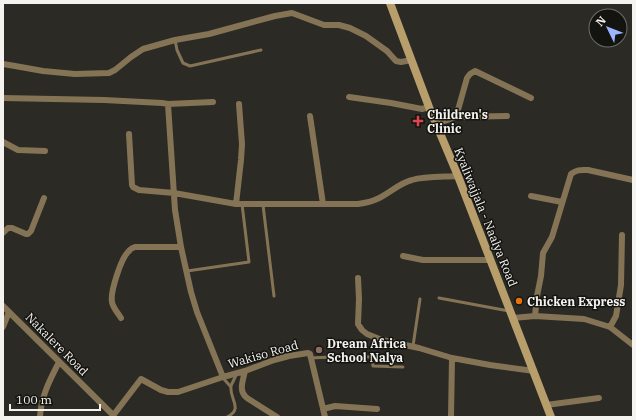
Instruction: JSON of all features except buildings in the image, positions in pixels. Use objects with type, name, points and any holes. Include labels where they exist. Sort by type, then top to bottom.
[{"type":"main road","name":"Kyaliwajjala - Naalya Road","points":[[390,3],[429,107],[458,176],[551,417]]},
{"type":"street","points":[[3,64],[43,71],[75,74],[109,73],[143,49],[175,40],[209,34],[275,16],[292,13],[324,25],[339,25],[350,28],[366,36],[387,51],[396,61],[400,62],[412,60]]},
{"type":"street","points":[[456,117],[467,78],[475,71],[531,98]]},
{"type":"street","points":[[349,97],[391,102],[422,109],[429,107]]},
{"type":"street","points":[[3,98],[104,100],[168,104],[213,102]]},
{"type":"street","points":[[168,104],[175,210],[181,247],[197,312],[223,377]]},
{"type":"street","points":[[239,104],[242,144],[239,204]]},
{"type":"street","points":[[310,116],[323,204]]},
{"type":"street","points":[[436,124],[456,117],[507,116]]},
{"type":"street","points":[[129,134],[133,187],[139,190],[174,193],[239,204],[358,204],[376,200],[398,186],[411,180],[420,178],[458,176]]},
{"type":"street","points":[[3,142],[18,150],[45,151]]},
{"type":"street","points":[[535,316],[537,296],[542,276],[543,253],[552,237],[572,174],[576,171],[588,170],[633,180]]},
{"type":"street","points":[[531,196],[562,202]]},
{"type":"street","points":[[3,233],[12,228],[28,234],[31,231],[44,198]]},
{"type":"street","points":[[610,327],[616,316],[621,285],[622,235]]},
{"type":"street","points":[[121,318],[113,306],[111,297],[124,257],[128,251],[131,248],[136,247],[181,247]]},
{"type":"street","points":[[403,256],[429,260],[491,260]]},
{"type":"street","points":[[358,278],[358,324],[367,334],[382,340],[413,346],[452,358],[534,371]]},
{"type":"street","name":"Nakalere Road","points":[[3,306],[112,416]]},
{"type":"street","points":[[3,327],[9,312]]},
{"type":"street","points":[[512,315],[584,319],[610,327],[633,345]]},
{"type":"street","name":"Wakiso Road","points":[[112,416],[141,379],[161,390],[178,392],[245,371],[274,360],[308,353],[310,354],[325,417]]},
{"type":"street","points":[[450,417],[452,358]]},
{"type":"street","points":[[40,417],[43,397],[60,362]]},
{"type":"street","points":[[245,371],[241,391],[243,394],[277,417]]},
{"type":"street","points":[[546,405],[599,398]]},
{"type":"street","points":[[323,409],[335,406],[377,409]]},
{"type":"lane","points":[[175,40],[177,50],[183,64],[190,66],[261,50]]},
{"type":"lane","points":[[186,271],[249,262],[239,204]]},
{"type":"lane","points":[[263,204],[274,296]]},
{"type":"lane","points":[[439,298],[512,315]]},
{"type":"lane","points":[[413,346],[420,299]]},
{"type":"lane","points":[[310,358],[356,356],[370,357],[372,358],[373,366],[403,367]]},
{"type":"lane","points":[[231,387],[237,373]]},
{"type":"lane","points":[[223,377],[231,387],[235,406],[234,413],[227,417]]},
{"type":"place","name":"Children's Clinic","points":[[418,121]]},
{"type":"place","name":"Chicken Express","points":[[519,301]]},
{"type":"place","name":"Dream Africa School Nalya","points":[[319,350]]}]
